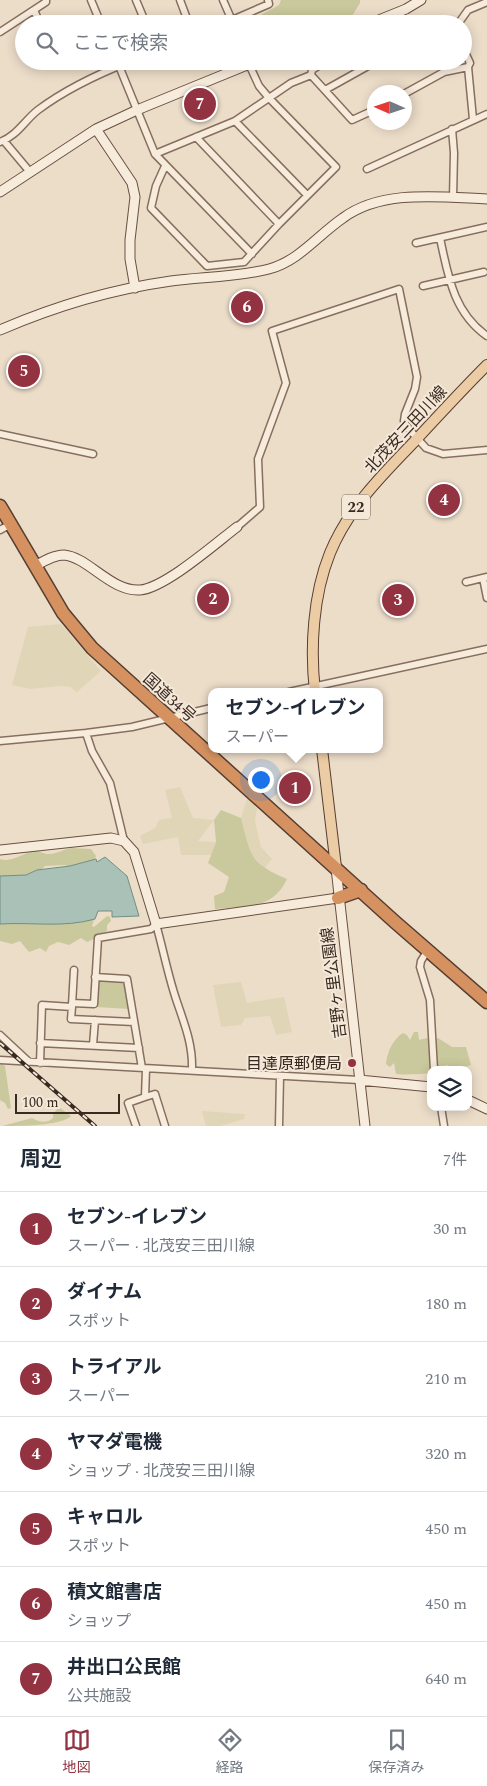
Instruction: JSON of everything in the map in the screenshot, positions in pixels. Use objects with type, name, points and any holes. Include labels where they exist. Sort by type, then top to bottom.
[{"type":"highway","name":"国道34号","points":[[0,506],[5,527],[35,566],[63,613],[92,648],[487,1002]]},
{"type":"highway","points":[[338,898],[361,890]]},
{"type":"main road","name":"北茂安三田川線","points":[[315,688],[315,625],[320,586],[330,554],[342,528],[365,493],[487,365]]},
{"type":"main road","points":[[322,753],[336,867]]},
{"type":"street","points":[[26,15],[46,2],[46,0]]},
{"type":"street","points":[[91,0],[96,15]]},
{"type":"street","points":[[136,0],[142,15]]},
{"type":"street","points":[[180,0],[186,15]]},
{"type":"street","points":[[223,0],[229,15]]},
{"type":"street","points":[[247,15],[270,4],[268,0]]},
{"type":"street","points":[[391,15],[421,0]]},
{"type":"street","points":[[464,15],[468,10],[487,2]]},
{"type":"street","points":[[34,10],[36,15]]},
{"type":"street","points":[[0,32],[15,22]]},
{"type":"street","points":[[30,172],[2,142],[24,127],[36,112],[50,102],[107,70]]},
{"type":"street","points":[[120,70],[155,154],[252,254]]},
{"type":"street","points":[[0,192],[96,129],[232,70]]},
{"type":"street","points":[[165,166],[156,186],[151,208],[207,266],[244,262],[336,167],[269,98],[259,86],[254,70]]},
{"type":"street","points":[[311,75],[312,70]]},
{"type":"street","points":[[325,90],[361,70]]},
{"type":"street","points":[[412,90],[444,72],[456,70]]},
{"type":"street","points":[[468,70],[473,118]]},
{"type":"street","points":[[311,75],[352,120],[367,113]]},
{"type":"street","points":[[155,154],[235,121],[291,83],[311,75]]},
{"type":"street","points":[[367,169],[473,118],[487,114]]},
{"type":"street","points":[[235,121],[307,196]]},
{"type":"street","points":[[452,128],[454,153],[453,198]]},
{"type":"street","points":[[96,129],[132,183],[135,197],[130,250],[134,288]]},
{"type":"street","points":[[196,138],[279,224]]},
{"type":"street","points":[[0,330],[28,319],[134,288],[268,269],[292,259],[343,217],[371,203],[394,199],[487,199]]},
{"type":"street","points":[[416,243],[487,227]]},
{"type":"street","points":[[440,238],[452,293],[478,330],[487,336]]},
{"type":"street","points":[[423,286],[484,272]]},
{"type":"street","points":[[35,566],[57,556],[70,556],[120,586],[130,590],[147,589],[194,560],[237,528],[260,507],[258,459],[286,384],[272,331],[399,289],[417,377],[415,389],[404,414],[404,421],[407,427],[426,448],[443,454],[487,450]]},
{"type":"street","points":[[0,434],[94,454]]},
{"type":"street","points":[[466,582],[485,578],[487,598]]},
{"type":"street","points":[[319,688],[487,649]]},
{"type":"street","points":[[0,741],[86,733],[132,726],[208,709]]},
{"type":"street","points":[[86,733],[92,751],[104,768],[110,783],[124,841],[134,852],[192,1049],[192,1070]]},
{"type":"street","points":[[0,850],[111,838],[124,841]]},
{"type":"street","name":"吉野ヶ里公園線","points":[[336,867],[364,1126]]},
{"type":"street","points":[[40,1063],[42,1005],[94,1004],[98,938],[151,929],[156,924],[338,898]]},
{"type":"street","points":[[428,950],[421,961],[420,967],[430,1000],[434,1066]]},
{"type":"street","points":[[74,970],[71,1019],[134,1022]]},
{"type":"street","points":[[96,977],[127,979],[138,1048],[144,1068],[145,1097]]},
{"type":"street","points":[[93,1045],[95,1020]]},
{"type":"street","points":[[0,1035],[29,1062]]},
{"type":"street","points":[[40,1043],[138,1048]]},
{"type":"street","points":[[0,1060],[359,1080],[427,1086]]},
{"type":"street","points":[[279,1126],[280,1076]]},
{"type":"street","points":[[136,1126],[128,1103],[154,1094],[165,1126]]},
{"type":"street","points":[[472,1102],[487,1109]]},
{"type":"street","points":[[442,1111],[444,1126]]},
{"type":"shaded area","points":[[61,624],[101,671],[77,692],[70,687],[61,686],[30,689],[12,685],[28,627]]},
{"type":"shaded area","points":[[180,787],[193,818],[214,820],[198,841],[216,842],[211,855],[181,855],[178,837],[143,844],[140,836],[155,828],[159,820],[172,818],[165,790]]},
{"type":"shaded area","points":[[247,799],[257,808],[255,821],[261,847],[272,859],[264,869],[250,853],[241,818]]},
{"type":"shaded area","points":[[105,857],[127,876],[139,916],[112,917],[112,911],[98,911],[95,919],[83,922],[0,924],[0,876],[26,875],[37,870],[70,866],[96,859],[97,862]]},
{"type":"shaded area","points":[[241,982],[247,1003],[284,997],[292,1032],[276,1035],[270,1016],[245,1018],[241,1025],[221,1027],[213,985]]},
{"type":"shaded area","points":[[202,1111],[245,1114],[244,1119],[220,1126],[206,1126]]},
{"type":"green space","points":[[281,0],[360,0],[353,15],[261,15],[279,5]]},
{"type":"green space","points":[[221,810],[241,818],[250,850],[258,863],[287,879],[281,889],[266,901],[247,906],[215,909],[214,896],[224,892],[229,877],[208,863],[216,842],[214,820]]},
{"type":"green space","points":[[72,848],[91,849],[96,856],[94,862],[73,868],[65,865],[45,866],[39,872],[0,881],[0,859],[9,860],[34,851],[52,854]]},
{"type":"green space","points":[[107,916],[110,917],[111,921],[107,925],[107,931],[95,936],[94,939],[87,942],[81,938],[69,945],[58,942],[49,946],[46,952],[40,948],[29,952],[20,941],[12,944],[0,941],[0,918],[11,920],[12,924],[16,924],[16,919],[34,921],[37,924],[39,921],[95,917],[92,926],[94,927]]},
{"type":"green space","points":[[98,980],[125,982],[129,1009],[96,1007]]},
{"type":"green space","points":[[414,1032],[418,1032],[419,1040],[427,1038],[430,1041],[438,1038],[452,1047],[466,1047],[471,1065],[427,1066],[427,1073],[396,1074],[394,1063],[390,1067],[386,1064],[389,1050],[393,1042],[403,1033],[410,1040]]},
{"type":"green space","points":[[0,1063],[5,1066],[11,1108],[8,1109],[5,1103],[0,1100]]},
{"type":"green space","points":[[59,1107],[71,1116],[49,1124],[2,1126],[32,1118],[45,1122],[48,1121],[53,1118],[53,1114]]},
{"type":"railway","points":[[0,1043],[95,1126]]},
{"type":"place","name":"井出口公民館","points":[[200,104]]},
{"type":"place","name":"積文館書店","points":[[247,307]]},
{"type":"place","name":"キャロル","points":[[24,371]]},
{"type":"place","name":"ヤマダ電機","points":[[444,500]]},
{"type":"place","name":"ダイナム","points":[[213,599]]},
{"type":"place","name":"トライアル","points":[[398,600]]},
{"type":"place","name":"セブン-イレブン","points":[[295,788]]},
{"type":"place","name":"目達原郵便局","points":[[352,1063]]}]
